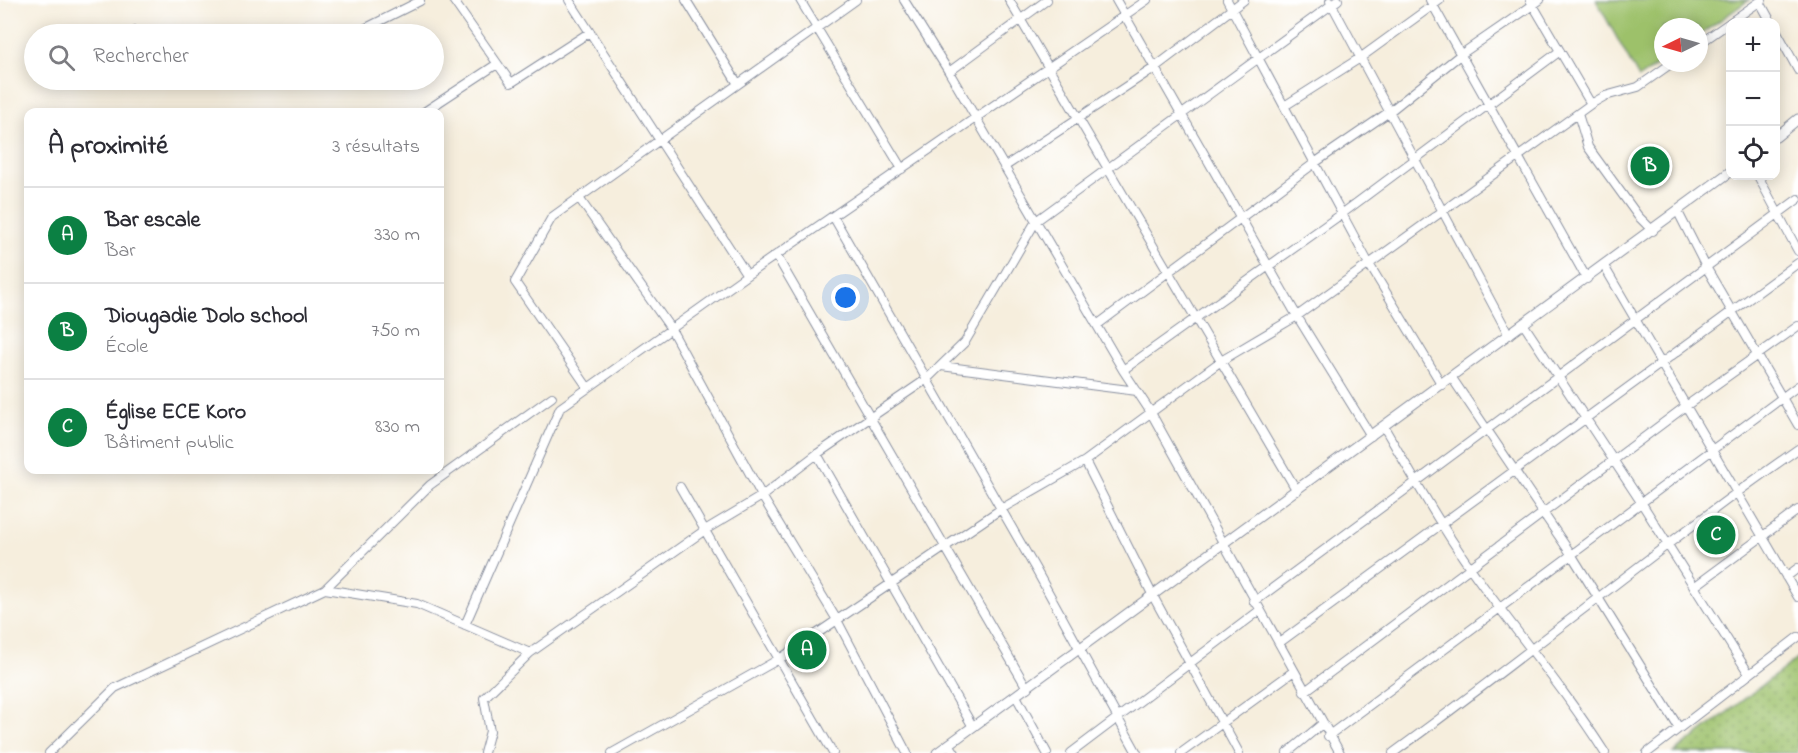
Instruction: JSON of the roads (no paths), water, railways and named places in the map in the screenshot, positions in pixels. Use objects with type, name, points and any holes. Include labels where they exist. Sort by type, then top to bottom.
[{"type":"street","points":[[453,0],[510,83],[590,32]]},
{"type":"street","points":[[569,0],[747,275]]},
{"type":"street","points":[[686,0],[738,84]]},
{"type":"street","points":[[800,0],[902,169]]},
{"type":"street","points":[[588,388],[515,282],[552,217],[855,0]]},
{"type":"street","points":[[904,0],[949,72],[1096,325],[1150,411],[1328,736],[1340,753]]},
{"type":"street","points":[[1009,0],[1297,491]]},
{"type":"street","points":[[949,72],[1047,0]]},
{"type":"street","points":[[1116,0],[1183,114],[1268,267],[1371,436]]},
{"type":"street","points":[[465,625],[560,408],[747,275],[1147,0]]},
{"type":"street","points":[[1227,0],[1286,105],[1369,264],[1442,385]]},
{"type":"street","points":[[1004,167],[1154,68],[1244,0]]},
{"type":"street","points":[[1096,325],[1316,162],[1389,112],[1531,2],[1540,0]]},
{"type":"street","points":[[374,24],[420,1]]},
{"type":"street","points":[[1708,38],[1761,1],[1769,18]]},
{"type":"street","points":[[484,753],[490,731],[484,698],[530,653],[705,530],[762,496],[817,454],[927,379],[965,342],[1036,221],[1333,2],[1360,58],[1509,336]]},
{"type":"street","points":[[1286,105],[1360,58],[1435,2],[1460,55],[1587,279]]},
{"type":"street","points":[[1531,2],[1591,104]]},
{"type":"street","points":[[1780,37],[1798,69]]},
{"type":"street","points":[[1123,370],[1343,213],[1560,51]]},
{"type":"street","points":[[430,108],[497,64]]},
{"type":"street","points":[[612,753],[781,658],[1001,509],[1085,461],[1221,361],[1297,316],[1591,104],[1605,96],[1638,87],[1659,72]]},
{"type":"street","points":[[1578,114],[1588,147],[1638,216],[1653,231]]},
{"type":"street","points":[[1780,134],[1798,119]]},
{"type":"street","points":[[937,753],[1653,231],[1726,175]]},
{"type":"street","points":[[1760,180],[1798,251]]},
{"type":"street","points":[[579,198],[671,329],[762,496],[837,620],[907,753]]},
{"type":"street","points":[[1254,602],[1417,484],[1485,429],[1798,199]]},
{"type":"street","points":[[1678,212],[1706,267],[1734,310],[1798,425]]},
{"type":"street","points":[[833,216],[1001,509],[1078,651],[1137,753]]},
{"type":"street","points":[[776,255],[1027,688]]},
{"type":"street","points":[[1279,644],[1798,263]]},
{"type":"street","points":[[1604,266],[1798,597]]},
{"type":"street","points":[[1524,325],[1641,502],[1749,675]]},
{"type":"street","points":[[1304,692],[1471,569],[1686,405],[1798,327]]},
{"type":"street","points":[[941,366],[1137,391]]},
{"type":"street","points":[[1452,378],[1571,554],[1679,728]]},
{"type":"street","points":[[1328,736],[1798,386]]},
{"type":"street","points":[[49,753],[115,688],[326,589],[429,485],[552,397]]},
{"type":"street","points":[[1384,427],[1471,569],[1532,650],[1603,753]]},
{"type":"street","points":[[1393,753],[1532,650],[1736,492],[1798,449]]},
{"type":"street","points":[[817,454],[973,727]]},
{"type":"street","points":[[1085,461],[1153,596],[1239,753]]},
{"type":"street","points":[[680,487],[781,658],[833,753]]},
{"type":"street","points":[[1694,587],[1798,510]]},
{"type":"street","points":[[1786,577],[1798,568]]},
{"type":"street","points":[[326,589],[417,604],[530,653]]},
{"type":"street","points":[[1071,753],[1259,611]]},
{"type":"street","points":[[1647,753],[1798,637]]},
{"type":"street","points":[[1181,753],[1294,671]]},
{"type":"street","points":[[1016,696],[1047,753]]},
{"type":"street","points":[[1287,753],[1322,724]]},
{"type":"street","points":[[950,744],[955,753]]},
{"type":"place","name":"Diougadie Dolo school","points":[[1650,166]]},
{"type":"place","name":"Église ECE Koro","points":[[1716,535]]},
{"type":"place","name":"Bar escale","points":[[807,650]]}]
